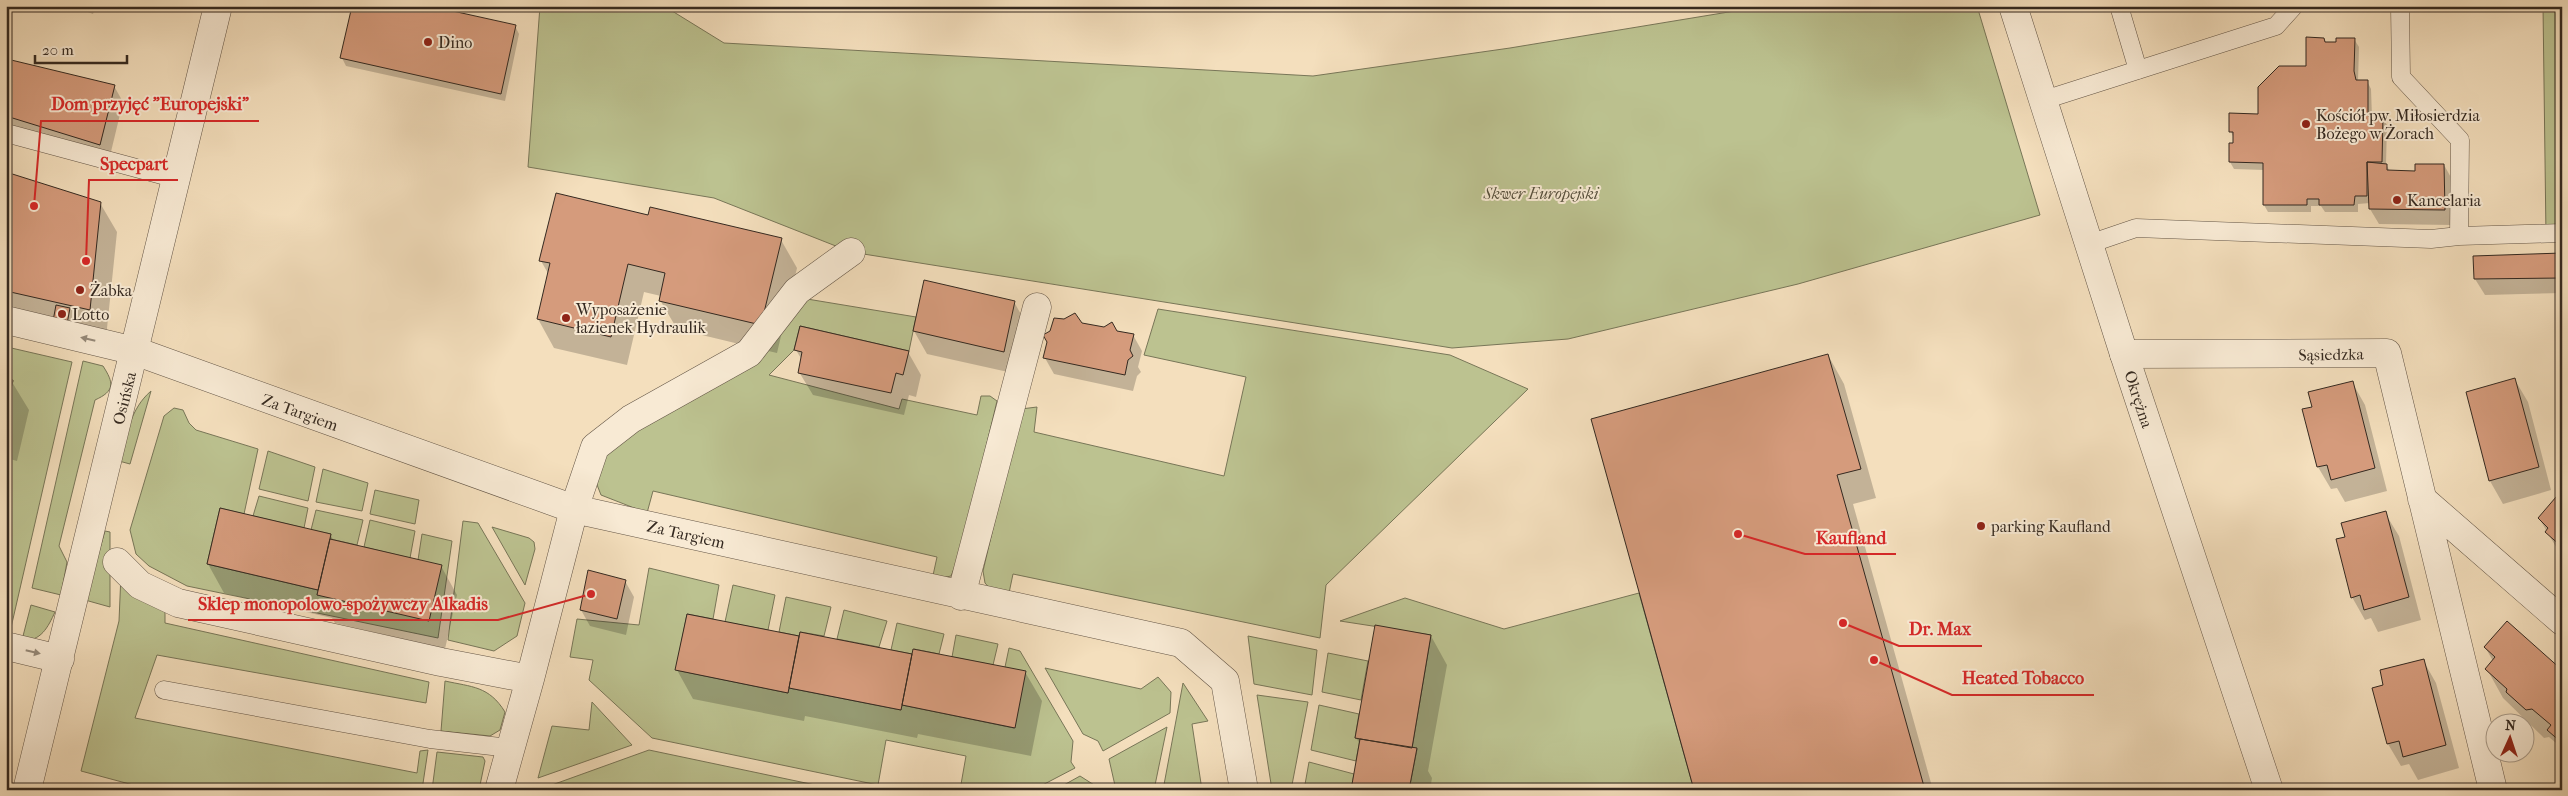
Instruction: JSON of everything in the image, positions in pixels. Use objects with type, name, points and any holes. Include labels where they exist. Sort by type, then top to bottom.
[{"type":"street","name":"Osińska","points":[[27,790],[218,6]]},
{"type":"street","name":"Okrężna","points":[[2013,6],[2124,354],[2269,790]]},
{"type":"street","points":[[499,790],[574,509],[595,447],[631,420],[749,353],[797,291],[851,252]]},
{"type":"street","points":[[961,596],[1037,307]]},
{"type":"street","name":"Za Targiem","points":[[6,320],[135,351],[574,509],[961,596],[1181,643],[1224,681],[1244,790]]},
{"type":"street","name":"Sąsiedzka","points":[[2124,354],[2387,354],[2493,790]]},
{"type":"street","points":[[2422,499],[2562,621]]},
{"type":"street","points":[[118,562],[140,585],[178,603],[441,662],[530,679]]},
{"type":"street","points":[[6,646],[60,659]]},
{"type":"lane","points":[[2119,6],[2138,70]]},
{"type":"lane","points":[[2044,100],[2276,26],[2294,6]]},
{"type":"lane","points":[[2400,6],[2400,77],[2460,140],[2458,236]]},
{"type":"lane","points":[[6,133],[177,180]]},
{"type":"lane","points":[[2090,244],[2136,228],[2431,239],[2458,236],[2562,233]]},
{"type":"lane","points":[[164,690],[430,739],[510,748]]},
{"type":"green space","name":"Skwer Europejski","points":[[540,6],[664,6],[724,43],[1313,76],[1510,48],[1765,6],[1977,6],[2040,215],[1798,284],[1568,339],[1452,348],[851,252],[714,198],[528,167]]},
{"type":"green space","points":[[2543,6],[2562,6],[2562,237],[2546,236]]},
{"type":"green space","points":[[801,298],[916,317],[909,351],[800,326],[794,350],[769,375],[899,409],[902,399],[977,415],[981,396],[990,396],[997,401],[961,552],[951,576],[932,580],[937,557],[653,491],[647,513],[601,495],[594,477],[597,459]]},
{"type":"green space","points":[[1158,309],[1450,355],[1528,389],[1326,585],[1320,638],[1013,574],[1009,593],[992,591],[985,583],[983,571],[1021,409],[1037,407],[1034,432],[1224,476],[1246,377],[1144,355]]},
{"type":"green space","points":[[7,347],[72,362],[10,632],[6,632],[6,410],[13,381],[6,379]]},
{"type":"green space","points":[[83,361],[103,366],[111,386],[102,397],[95,400],[59,546],[67,562],[61,595],[32,588]]},
{"type":"green space","points":[[151,391],[130,464],[119,461],[134,414],[138,406]]},
{"type":"green space","points":[[174,408],[183,410],[189,423],[196,430],[258,449],[244,514],[220,508],[207,564],[318,590],[317,595],[418,560],[422,534],[452,541],[438,638],[187,586],[149,566],[136,554],[130,530],[164,416]]},
{"type":"green space","points":[[268,451],[315,467],[308,501],[259,489]]},
{"type":"green space","points":[[323,469],[368,483],[362,511],[316,502]]},
{"type":"green space","points":[[375,490],[419,500],[415,524],[370,514]]},
{"type":"green space","points":[[259,496],[308,508],[304,528],[253,516]]},
{"type":"green space","points":[[316,510],[363,520],[357,545],[330,539],[331,534],[311,530]]},
{"type":"green space","points":[[370,520],[415,531],[410,558],[364,547]]},
{"type":"green space","points":[[463,521],[478,523],[525,603],[517,636],[494,651],[448,640]]},
{"type":"green space","points":[[492,527],[529,538],[534,542],[535,549],[525,585]]},
{"type":"green space","points":[[105,531],[110,532],[110,607],[85,600]]},
{"type":"green space","points":[[649,568],[719,585],[713,619],[687,614],[676,670],[788,693],[789,688],[901,710],[902,705],[1014,728],[1005,667],[1009,648],[1020,651],[1073,741],[1071,762],[1075,768],[1033,790],[960,790],[966,756],[886,740],[878,785],[652,738],[589,680],[593,660],[570,657],[577,619],[639,625]]},
{"type":"green space","points":[[121,574],[165,604],[165,623],[429,682],[426,703],[157,655],[135,718],[417,773],[420,751],[428,750],[422,790],[152,790],[81,771],[119,621]]},
{"type":"green space","points":[[733,585],[775,595],[768,630],[725,622]]},
{"type":"green space","points":[[1639,593],[1694,790],[1409,790],[1417,749],[1412,748],[1431,635],[1340,621],[1405,598],[1504,629]]},
{"type":"green space","points":[[786,597],[831,607],[824,636],[800,632],[799,636],[779,632]]},
{"type":"green space","points":[[31,605],[55,612],[39,636],[34,639],[22,640]]},
{"type":"green space","points":[[844,610],[887,621],[879,647],[837,639]]},
{"type":"green space","points":[[897,623],[944,634],[939,654],[914,649],[912,654],[891,650]]},
{"type":"green space","points":[[956,635],[998,644],[993,665],[952,657]]},
{"type":"green space","points":[[1248,636],[1317,650],[1312,695],[1254,684]]},
{"type":"green space","points":[[1328,653],[1368,661],[1361,700],[1322,692]]},
{"type":"green space","points":[[1045,668],[1141,689],[1158,677],[1171,692],[1170,713],[1103,751],[1098,741],[1083,734]]},
{"type":"green space","points":[[445,681],[479,689],[493,697],[505,712],[500,730],[490,736],[441,731]]},
{"type":"green space","points":[[1183,683],[1208,721],[1192,724],[1202,790],[1163,790]]},
{"type":"green space","points":[[1257,695],[1308,702],[1291,790],[1272,790]]},
{"type":"green space","points":[[592,702],[632,745],[538,778],[552,726],[589,730]]},
{"type":"green space","points":[[1319,705],[1359,714],[1355,738],[1360,739],[1356,761],[1311,750]]},
{"type":"green space","points":[[1167,727],[1154,790],[1116,790],[1109,759]]},
{"type":"green space","points":[[649,750],[839,790],[538,790]]},
{"type":"green space","points":[[437,752],[483,757],[485,761],[479,790],[432,790]]},
{"type":"green space","points":[[1309,762],[1354,774],[1351,790],[1304,790]]},
{"type":"green space","points":[[1080,776],[1102,790],[1055,790]]},
{"type":"building","name":"Dino","points":[[352,6],[430,6],[516,25],[501,94],[340,58]]},
{"type":"building","name":"Kościół pw. Miłosierdzia Bożego w Żorach","points":[[2306,37],[2324,38],[2325,42],[2336,42],[2336,38],[2355,38],[2354,71],[2356,80],[2368,80],[2368,116],[2383,116],[2382,162],[2367,162],[2367,196],[2355,196],[2354,205],[2319,205],[2319,199],[2307,199],[2307,205],[2263,205],[2263,163],[2229,162],[2229,143],[2233,143],[2233,132],[2229,132],[2229,113],[2258,114],[2258,87],[2279,66],[2306,66]]},
{"type":"building","points":[[7,59],[115,85],[100,145],[6,116]]},
{"type":"building","points":[[2367,162],[2387,164],[2387,170],[2415,171],[2415,164],[2444,164],[2445,210],[2369,209]]},
{"type":"building","points":[[6,172],[101,202],[90,310],[6,291]]},
{"type":"building","points":[[556,193],[648,215],[650,207],[782,238],[761,325],[659,301],[665,273],[628,264],[611,337],[537,319],[550,263],[539,261]]},
{"type":"building","points":[[2562,253],[2562,278],[2474,279],[2473,256]]},
{"type":"building","points":[[924,280],[1015,301],[1004,352],[913,331]]},
{"type":"building","name":"Lotto","points":[[56,305],[70,308],[67,324],[53,321]]},
{"type":"building","points":[[1075,313],[1082,323],[1104,327],[1112,322],[1117,331],[1134,334],[1130,350],[1133,356],[1128,360],[1125,375],[1043,358],[1047,342],[1043,335],[1050,331],[1054,318],[1064,319]]},
{"type":"building","points":[[800,326],[909,351],[903,375],[896,373],[891,393],[798,373],[802,352],[794,350]]},
{"type":"building","points":[[1828,354],[1861,469],[1837,475],[1925,790],[1694,790],[1591,419]]},
{"type":"building","points":[[2515,378],[2539,467],[2489,481],[2466,392]]},
{"type":"building","points":[[6,379],[13,380],[6,410]]},
{"type":"building","points":[[2353,381],[2375,468],[2331,480],[2327,465],[2317,467],[2302,409],[2312,407],[2308,392]]},
{"type":"building","points":[[2562,490],[2562,547],[2545,532],[2548,528],[2538,518]]},
{"type":"building","points":[[220,508],[331,534],[318,590],[207,564]]},
{"type":"building","points":[[2386,511],[2409,597],[2364,610],[2360,595],[2351,598],[2336,539],[2345,537],[2341,523]]},
{"type":"building","points":[[330,539],[442,565],[429,621],[317,595]]},
{"type":"building","points":[[588,570],[626,580],[617,619],[580,610]]},
{"type":"building","points":[[687,614],[799,636],[788,693],[675,670]]},
{"type":"building","points":[[2507,621],[2562,670],[2562,743],[2547,730],[2551,725],[2532,709],[2526,710],[2485,669],[2495,657],[2484,647]]},
{"type":"building","points":[[1375,625],[1431,635],[1412,748],[1355,738]]},
{"type":"building","points":[[800,632],[912,654],[901,710],[789,688]]},
{"type":"building","points":[[913,649],[1026,671],[1015,728],[902,705]]},
{"type":"building","points":[[2424,659],[2446,745],[2403,757],[2399,741],[2387,744],[2372,688],[2383,685],[2380,670]]},
{"type":"building","points":[[1360,739],[1417,748],[1409,790],[1351,790]]},
{"type":"place","name":"Dino","points":[[428,42]]},
{"type":"place","name":"Kościół pw. Miłosierdzia Bożego w Żorach","points":[[2306,124]]},
{"type":"place","name":"Kancelaria","points":[[2397,200]]},
{"type":"place","name":"Dom przyjęć \"Europejski\"","points":[[34,206]]},
{"type":"place","name":"Specpart","points":[[86,261]]},
{"type":"place","name":"Żabka","points":[[80,290]]},
{"type":"place","name":"Lotto","points":[[62,314]]},
{"type":"place","name":"Wyposażenie łazienek Hydraulik","points":[[566,318]]},
{"type":"place","name":"parking Kaufland","points":[[1981,526]]},
{"type":"place","name":"Kaufland","points":[[1738,534]]},
{"type":"place","name":"Sklep monopolowo-spożywczy Alkadis","points":[[591,594]]},
{"type":"place","name":"Dr. Max","points":[[1843,623]]},
{"type":"place","name":"Heated Tobacco","points":[[1874,660]]}]
